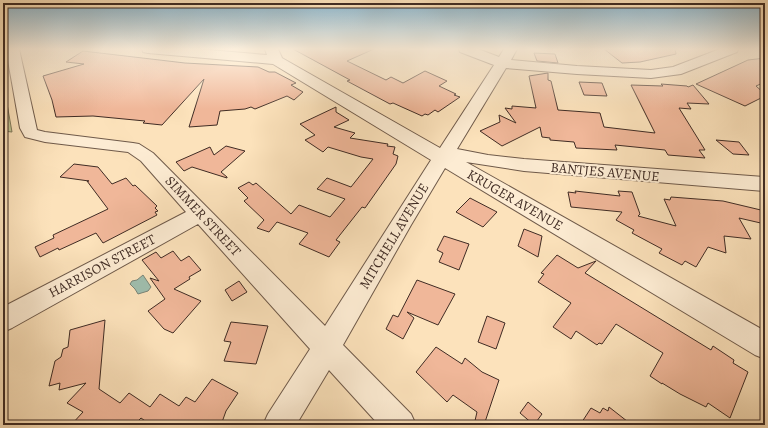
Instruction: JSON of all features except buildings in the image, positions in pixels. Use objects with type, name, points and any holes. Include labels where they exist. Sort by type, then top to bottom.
[{"type":"street","name":"SIMMER STREET","points":[[16,69],[28,128],[31,133],[45,137],[122,146],[141,152],[201,213],[400,425]]},
{"type":"street","name":"KRUGER AVENUE","points":[[293,69],[299,74],[444,155],[765,346]]},
{"type":"street","name":"MITCHELL AVENUE","points":[[279,425],[403,220],[499,69]]},
{"type":"street","points":[[572,69],[665,73],[681,69]]},
{"type":"street","name":"BANTJES AVENUE","points":[[444,155],[524,165],[765,184]]},
{"type":"street","name":"HARRISON STREET","points":[[3,320],[201,213]]},
{"type":"green space","points":[[3,81],[12,132],[3,131]]},
{"type":"shaded area","points":[[143,275],[151,287],[148,291],[138,294],[130,284],[132,281],[137,280]]}]
